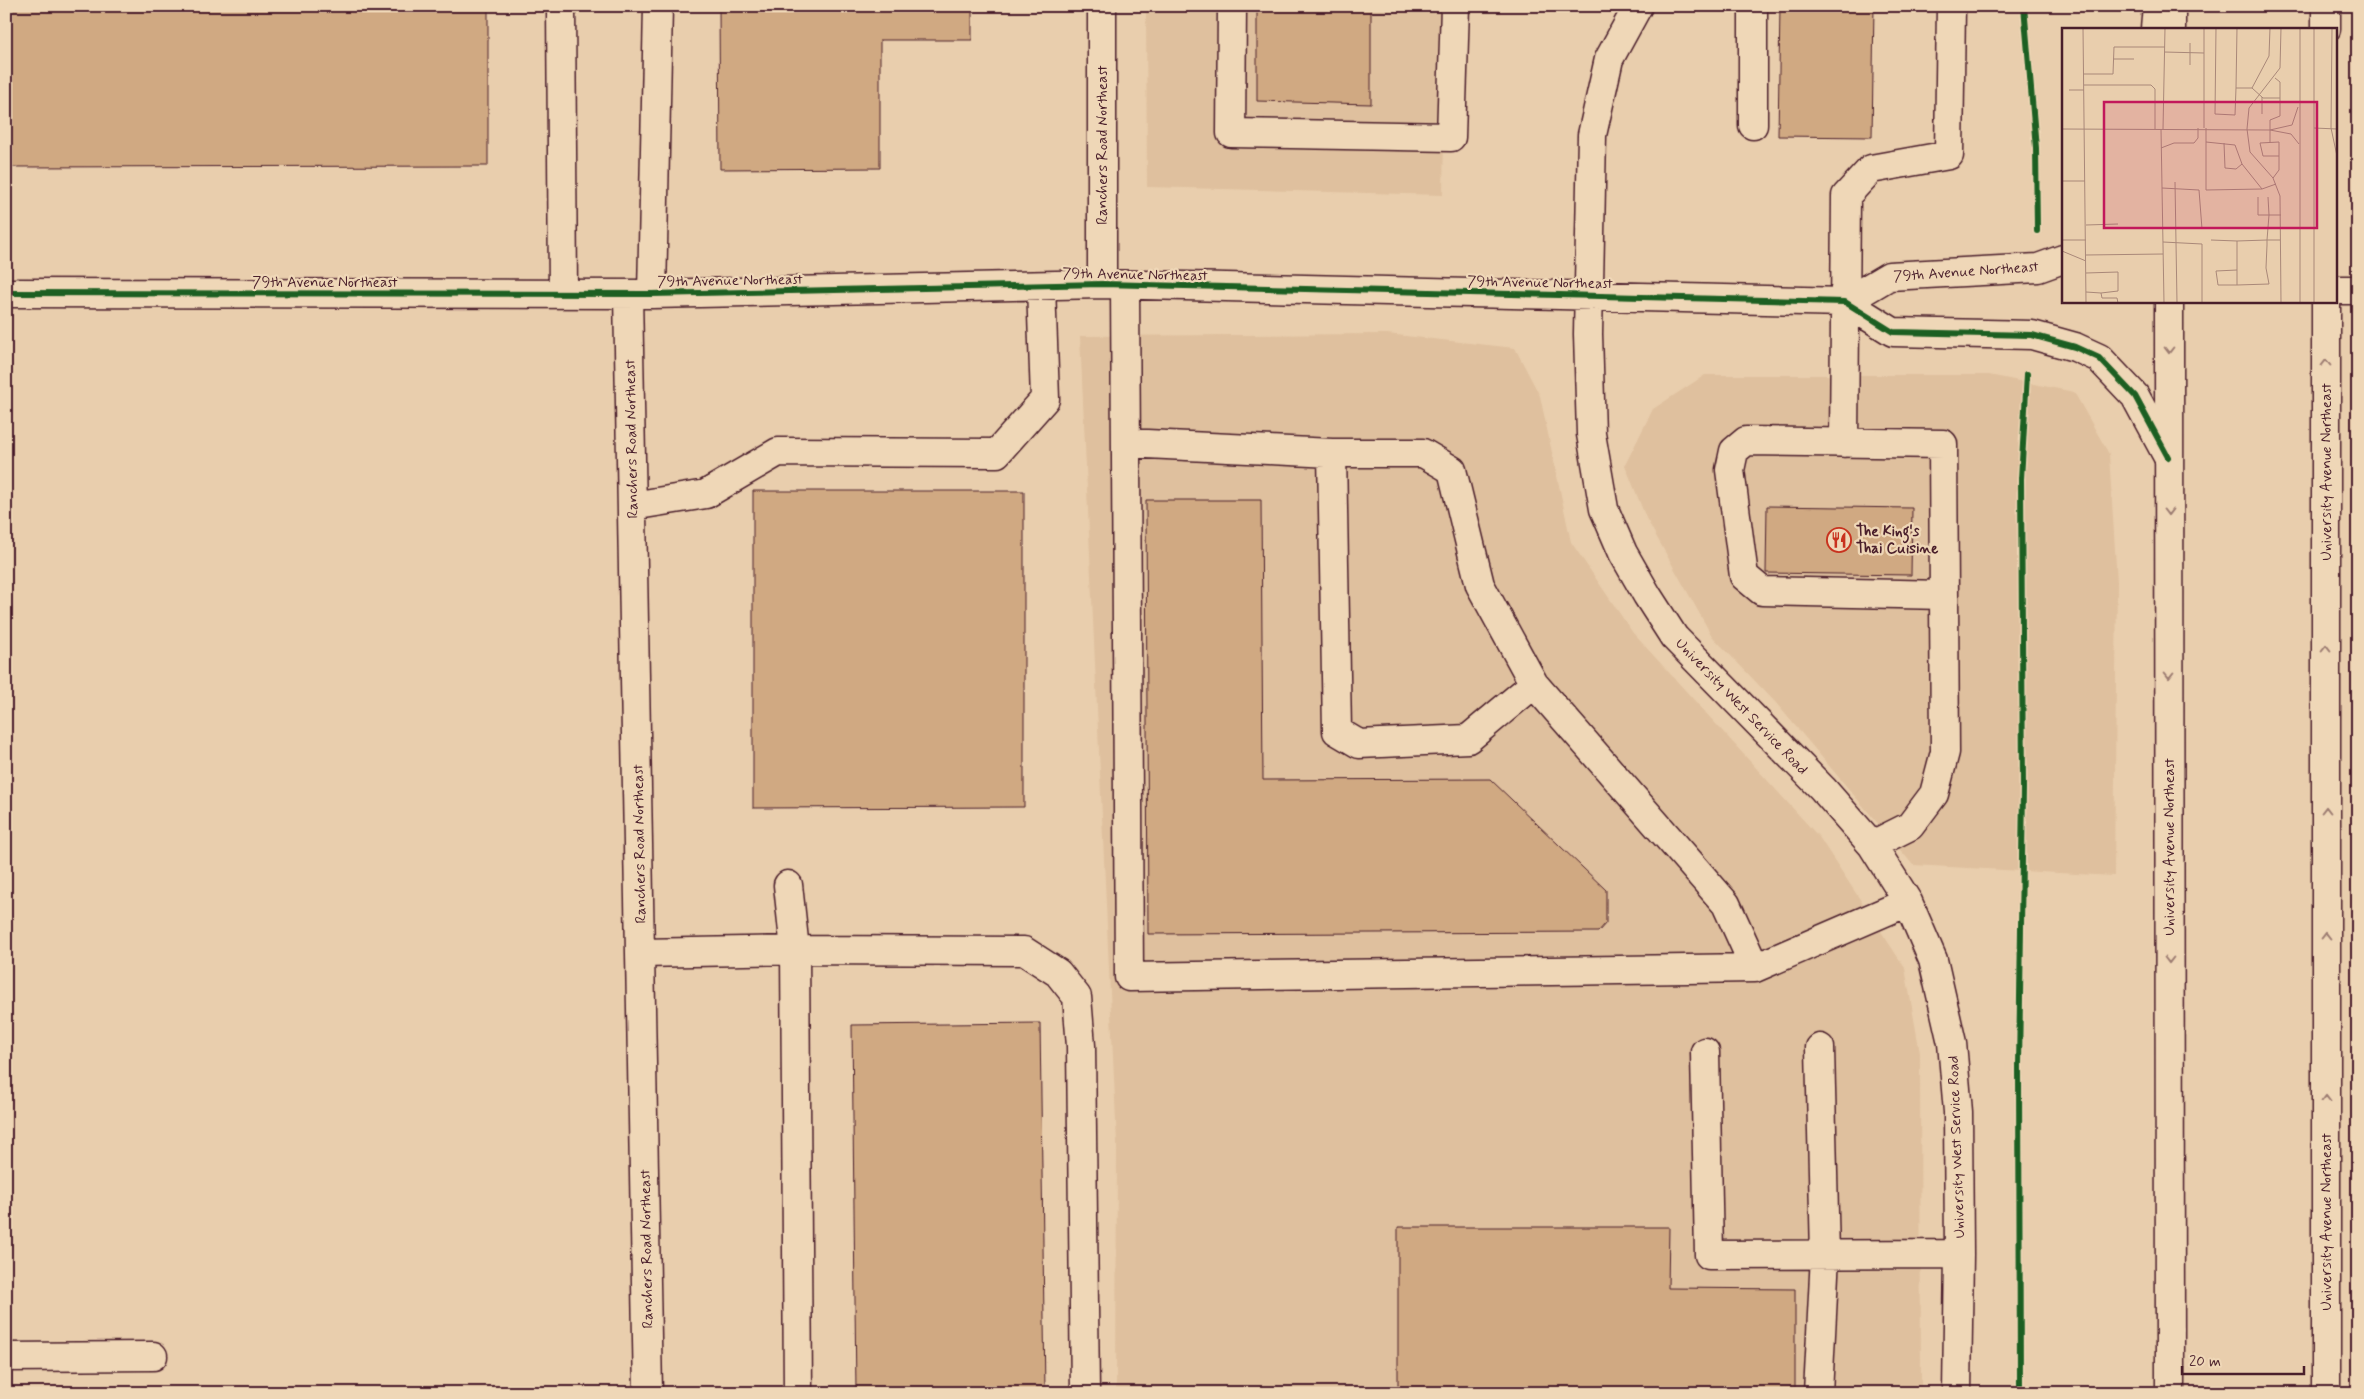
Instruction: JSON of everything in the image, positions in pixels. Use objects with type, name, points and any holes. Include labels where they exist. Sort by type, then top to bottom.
[{"type":"street","points":[[561,6],[564,294]]},
{"type":"street","name":"Ranchers Road Northeast","points":[[648,1393],[632,506],[640,294],[658,6]]},
{"type":"street","name":"Ranchers Road Northeast","points":[[1102,6],[1114,285],[1126,442],[1129,977],[1754,968]]},
{"type":"street","points":[[1232,6],[1231,133],[1452,137],[1455,6]]},
{"type":"street","name":"University West Service Road","points":[[1638,6],[1609,59],[1592,136],[1588,296],[1592,434],[1604,509],[1623,552],[1674,638],[1823,789],[1872,845],[1908,902],[1933,960],[1952,1043],[1958,1112],[1960,1254],[1957,1393]]},
{"type":"street","points":[[1753,6],[1753,125]]},
{"type":"street","points":[[1844,442],[1846,196],[1871,169],[1949,155],[1952,6]]},
{"type":"street","points":[[2155,28],[2157,6]]},
{"type":"street","points":[[2171,6],[2171,28]]},
{"type":"street","points":[[2326,6],[2326,28]]},
{"type":"street","name":"79th Avenue Northeast","points":[[6,294],[640,294],[1114,285],[1846,302],[1889,276],[2038,268],[2062,259]]},
{"type":"street","points":[[632,506],[706,494],[778,452],[997,453],[1046,399],[1041,286]]},
{"type":"street","points":[[2336,290],[2358,290]]},
{"type":"street","points":[[1846,302],[1893,332],[2032,335],[2075,347],[2099,358],[2134,396],[2168,457]]},
{"type":"street","name":"University Avenue Northeast","points":[[2169,302],[2170,1393]]},
{"type":"street","name":"University Avenue Northeast","points":[[2326,302],[2326,1393]]},
{"type":"street","points":[[1872,845],[1910,826],[1934,794],[1944,752],[1944,595],[1943,444],[1746,441],[1734,451],[1730,470],[1744,576],[1762,591],[1944,595]]},
{"type":"street","points":[[1126,442],[1332,453],[1423,453],[1452,470],[1480,585],[1534,684],[1726,904],[1754,968],[1908,902]]},
{"type":"street","points":[[1332,453],[1337,731],[1359,744],[1468,739],[1534,684]]},
{"type":"street","points":[[788,885],[795,950],[798,1393]]},
{"type":"street","points":[[641,953],[795,950],[1024,951],[1058,973],[1077,997],[1081,1046],[1085,1393]]},
{"type":"street","points":[[1818,1393],[1825,1255],[1820,1048]]},
{"type":"street","points":[[1706,1052],[1709,1255],[1960,1254]]},
{"type":"street","points":[[6,1357],[153,1356]]},
{"type":"shaded area","points":[[1146,6],[1446,6],[1443,195],[1147,187]]},
{"type":"shaded area","points":[[1387,334],[1515,348],[1540,396],[1571,542],[1633,633],[1819,837],[1905,968],[1920,1053],[1921,1393],[1116,1393],[1117,1144],[1080,336]]},
{"type":"shaded area","points":[[1705,375],[1989,375],[2074,392],[2109,454],[2117,582],[2114,876],[1913,865],[1776,703],[1712,636],[1646,518],[1625,465],[1653,409]]},
{"type":"building","points":[[6,6],[488,6],[488,166],[6,167]]},
{"type":"building","points":[[719,6],[972,6],[972,40],[880,40],[880,168],[720,169]]},
{"type":"building","points":[[1257,6],[1371,6],[1371,104],[1257,101]]},
{"type":"building","points":[[1780,6],[1874,6],[1872,137],[1778,136]]},
{"type":"building","points":[[753,491],[1024,491],[1024,807],[753,808]]},
{"type":"building","points":[[1146,500],[1261,500],[1263,780],[1490,779],[1606,890],[1606,923],[1598,932],[1148,934]]},
{"type":"building","name":"The King's Thai Cuisine","points":[[1767,506],[1912,508],[1911,575],[1766,573]]},
{"type":"building","points":[[1040,1023],[1045,1393],[856,1393],[852,1025]]},
{"type":"building","points":[[1398,1227],[1669,1227],[1668,1288],[1795,1289],[1795,1393],[1398,1393]]},
{"type":"cycle path","points":[[2024,6],[2036,148],[2037,231]]},
{"type":"cycle path","points":[[6,293],[652,294],[1102,284],[1845,302],[1893,332],[2032,335],[2075,347],[2099,358],[2135,396],[2168,457]]},
{"type":"cycle path","points":[[2020,1393],[2019,1067],[2023,788],[2021,479],[2027,374]]},
{"type":"place","name":"The King's Thai Cuisine","points":[[1839,540]]}]
